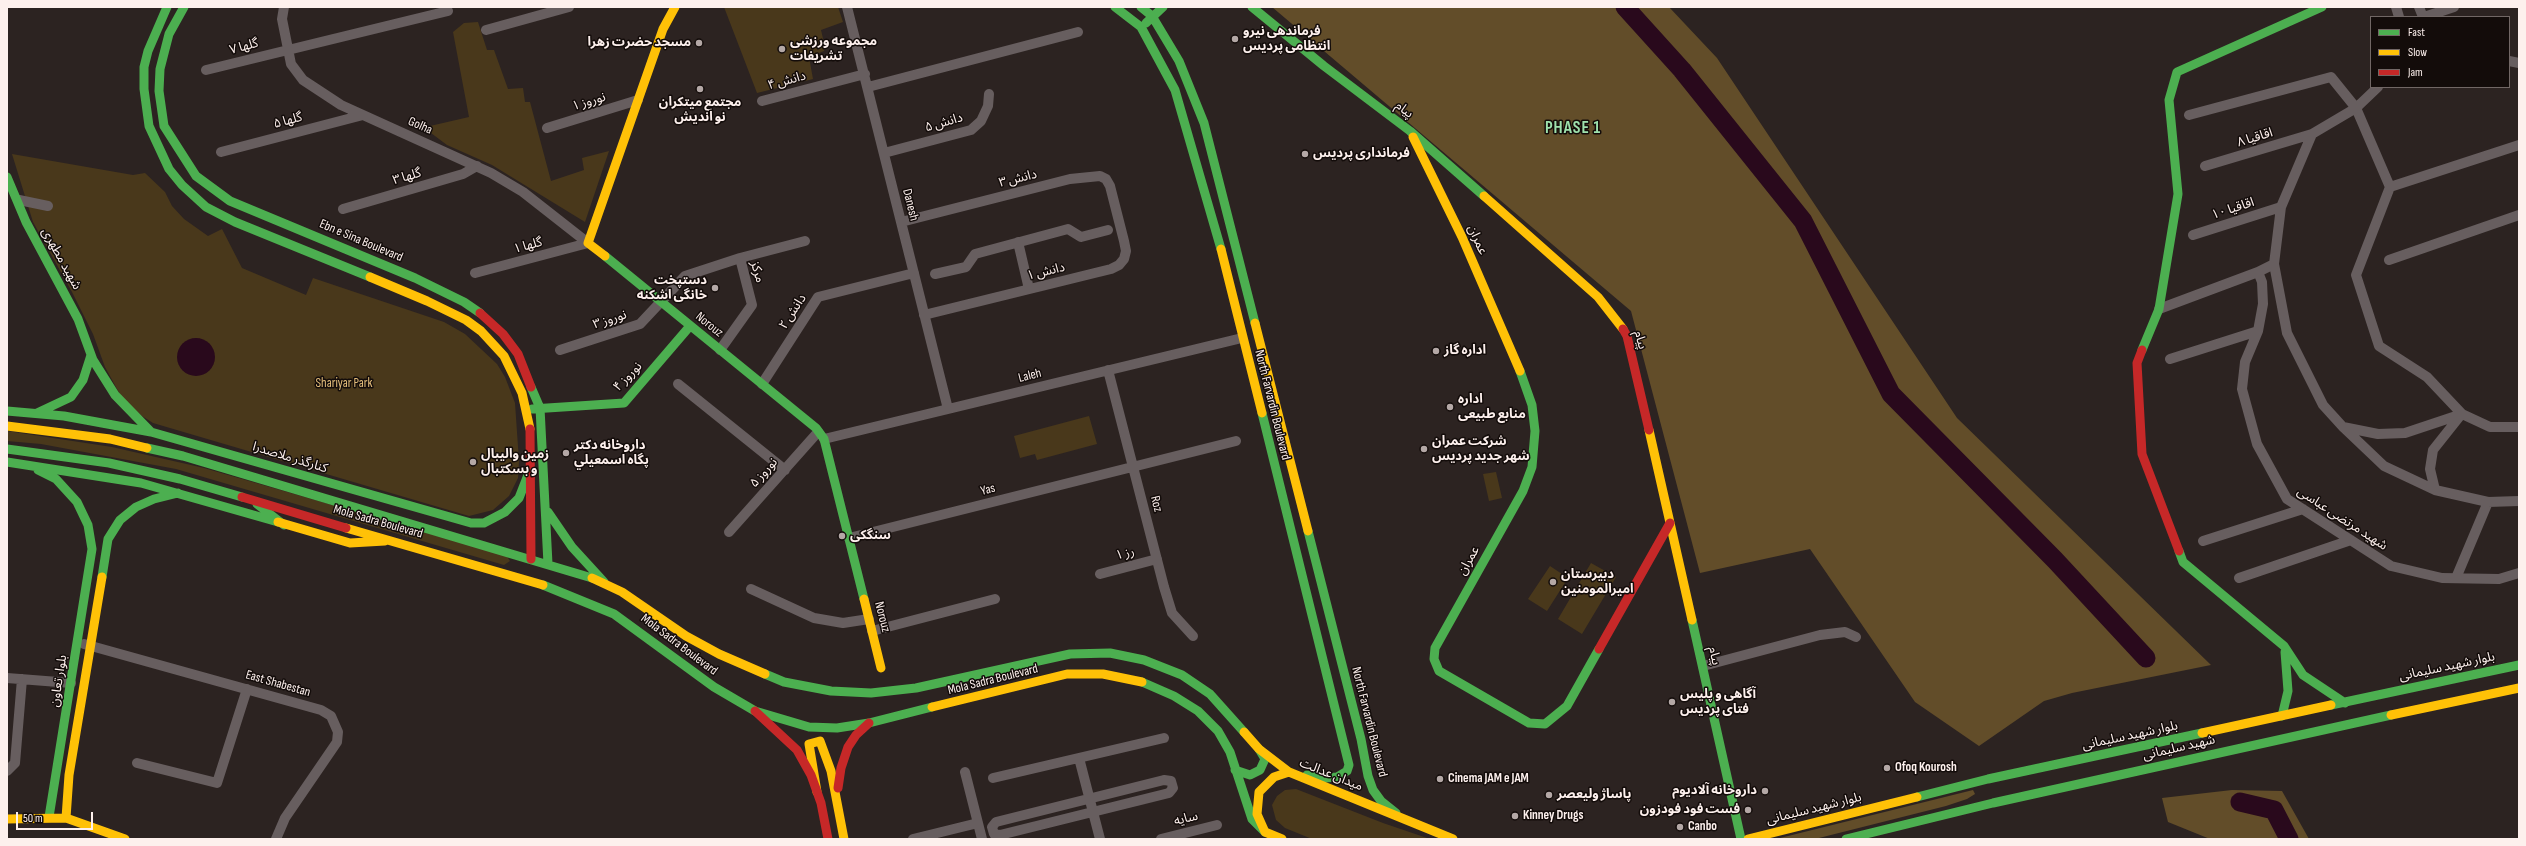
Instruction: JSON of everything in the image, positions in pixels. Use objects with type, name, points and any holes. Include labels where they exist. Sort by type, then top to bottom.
[{"type":"main road","points":[[167,7],[148,51],[144,67],[144,95],[149,126],[160,153],[182,185],[206,207],[235,222],[420,298],[466,320],[481,331],[504,356],[519,386],[527,409],[532,464],[530,541],[532,580]]},
{"type":"main road","name":"Ebn e Sina Boulevard","points":[[184,7],[168,34],[160,69],[159,91],[164,126],[196,176],[230,201],[416,278],[464,302],[487,318],[503,334],[518,354],[540,408],[547,514],[549,586]]},
{"type":"main road","points":[[588,243],[663,30],[673,7]]},
{"type":"main road","name":"North Farvardin Boulevard","points":[[1115,7],[1141,27],[1175,90],[1186,120],[1349,765],[1347,771],[1337,777],[1325,778],[1289,772]]},
{"type":"main road","name":"North Farvardin Boulevard","points":[[1141,7],[1152,16],[1190,85],[1204,123],[1361,739],[1368,776],[1373,790],[1381,801],[1401,818]]},
{"type":"main road","points":[[1141,27],[1163,7]]},
{"type":"main road","name":"پیام","points":[[1252,7],[1324,66],[1410,131],[1598,297],[1620,323],[1626,336],[1670,523],[1741,839]]},
{"type":"main road","points":[[2322,7],[2177,72],[2169,100],[2178,194],[2159,308],[2137,363],[2142,454],[2183,562],[2284,646],[2303,675],[2345,702]]},
{"type":"main road","name":"عمران","points":[[1410,131],[1462,237],[1524,380],[1532,405],[1535,431],[1532,467],[1523,491],[1435,648],[1434,659],[1439,672],[1529,723],[1545,724],[1556,718],[1567,706],[1670,523]]},
{"type":"main road","name":"شهید مطهری","points":[[7,176],[19,200],[26,222],[78,319],[92,355],[115,394],[151,432]]},
{"type":"main road","name":"Norouz","points":[[588,243],[762,384],[821,436],[850,538],[881,668]]},
{"type":"main road","name":"نوروز ۴","points":[[527,409],[624,403],[690,326]]},
{"type":"main road","points":[[36,413],[71,397],[83,380],[92,355]]},
{"type":"main road","name":"کنارگذر ملاصدرا","points":[[7,411],[64,416],[151,432],[444,517],[471,523],[484,523],[505,512],[519,498],[532,464]]},
{"type":"main road","name":"Mola Sadra Boulevard","points":[[7,426],[110,439],[183,456],[382,514],[604,582],[686,636],[749,669],[784,682],[831,691],[872,693],[916,688],[1070,654],[1110,653],[1144,660],[1182,675],[1210,694],[1259,749],[1289,772]]},
{"type":"main road","name":"Mola Sadra Boulevard","points":[[7,449],[109,463],[247,498],[532,580],[584,598],[614,614],[714,687],[755,711],[808,726],[837,728],[869,723],[1068,674],[1103,674],[1139,681],[1174,696],[1198,711],[1218,731],[1230,752],[1252,820],[1265,832]]},
{"type":"main road","points":[[7,462],[140,483],[350,543],[397,541]]},
{"type":"main road","name":"بلوار تعاون","points":[[25,464],[56,479],[77,502],[88,525],[92,549],[72,683],[49,818]]},
{"type":"main road","points":[[278,483],[282,469]]},
{"type":"main road","name":"بلوار تعاون","points":[[66,818],[69,775],[105,552],[114,529],[127,514],[146,503],[178,493]]},
{"type":"main road","points":[[247,498],[284,524]]},
{"type":"main road","points":[[382,514],[386,500]]},
{"type":"main road","points":[[547,514],[572,547],[604,582]]},
{"type":"main road","points":[[530,541],[536,549],[543,550],[546,548],[548,539]]},
{"type":"main road","points":[[83,610],[82,624],[85,630],[90,628],[95,616]]},
{"type":"main road","points":[[2282,716],[2288,692],[2288,667],[2284,646]]},
{"type":"main road","points":[[74,667],[78,661],[82,661],[85,673]]},
{"type":"main road","name":"بلوار شهید سلیمانی","points":[[1748,839],[1988,779],[2519,665]]},
{"type":"main road","name":"شهید سلیمانی","points":[[1846,839],[1993,803],[2343,724],[2519,688]]},
{"type":"main road","points":[[755,711],[797,750],[811,775],[821,803],[828,839]]},
{"type":"main road","points":[[836,800],[841,768],[848,747],[856,735],[869,723]]},
{"type":"main road","points":[[817,792],[809,754],[809,744],[814,742],[820,742],[823,746],[844,839]]},
{"type":"main road","points":[[1236,770],[1250,775],[1260,770],[1265,759],[1259,749]]},
{"type":"main road","name":"میدان عدالت","points":[[1265,832],[1257,814],[1259,792],[1274,777],[1289,772],[1453,839]]},
{"type":"main road","points":[[1988,779],[1993,803]]},
{"type":"main road","points":[[7,819],[66,818],[125,839]]},
{"type":"main road","points":[[1265,832],[1282,839]]},
{"type":"street","name":"Golha","points":[[284,7],[282,19],[291,64],[303,80],[321,93],[363,115],[476,166],[523,192],[588,243]]},
{"type":"street","points":[[486,30],[569,7]]},
{"type":"street","name":"Danesh","points":[[847,7],[948,409]]},
{"type":"street","points":[[2426,16],[2454,7]]},
{"type":"street","name":"گلها ۷","points":[[206,70],[448,11]]},
{"type":"street","points":[[868,87],[1078,32]]},
{"type":"street","name":"دانش ۴","points":[[762,101],[865,74]]},
{"type":"street","points":[[2189,115],[2331,77],[2356,108],[2390,187],[2356,275],[2379,346],[2427,377],[2462,414],[2490,428],[2519,427]]},
{"type":"street","points":[[2377,88],[2356,108],[2312,134],[2281,207],[2274,264],[2287,333],[2323,405],[2343,427],[2384,466],[2435,490],[2488,502],[2519,501]]},
{"type":"street","name":"دانش ۵","points":[[884,153],[971,130],[981,121],[988,106],[989,94]]},
{"type":"street","name":"نوروز ۱","points":[[547,128],[638,100]]},
{"type":"street","name":"گلها ۵","points":[[221,152],[363,115]]},
{"type":"street","name":"اقاقیا ۸","points":[[2205,166],[2312,134]]},
{"type":"street","points":[[2390,187],[2519,145]]},
{"type":"street","name":"گلها ۳","points":[[343,209],[463,174],[476,166]]},
{"type":"street","name":"دانش ۳","points":[[901,222],[1090,175],[1100,176],[1106,179],[1117,213]]},
{"type":"street","points":[[19,200],[48,206]]},
{"type":"street","name":"اقاقیا ۱۰","points":[[2194,236],[2281,207]]},
{"type":"street","name":"دانش ۱","points":[[924,315],[1119,265],[1126,251],[1117,213]]},
{"type":"street","points":[[2389,260],[2519,216]]},
{"type":"street","points":[[935,274],[966,267],[975,254],[1068,229],[1082,237],[1108,230]]},
{"type":"street","name":"مرکز","points":[[720,350],[752,305],[740,258],[805,240]]},
{"type":"street","points":[[1018,242],[1030,289]]},
{"type":"street","name":"گلها ۱","points":[[475,273],[588,243]]},
{"type":"street","name":"نوروز ۳","points":[[560,350],[640,324],[685,276],[740,258]]},
{"type":"street","points":[[2159,308],[2258,272],[2274,264]]},
{"type":"street","name":"شهید مرتضی عباسی","points":[[2258,272],[2262,282],[2263,304],[2258,331],[2246,362],[2242,390],[2257,444],[2287,499],[2391,566],[2442,578],[2499,579],[2519,573]]},
{"type":"street","name":"دانش ۲","points":[[762,384],[818,297],[914,273]]},
{"type":"street","points":[[2170,358],[2258,331]]},
{"type":"street","name":"Laleh","points":[[821,436],[948,409],[1242,338]]},
{"type":"street","name":"Roz","points":[[1108,370],[1156,559],[1172,613],[1193,636]]},
{"type":"street","points":[[678,384],[785,470]]},
{"type":"street","points":[[2343,427],[2378,434],[2405,433],[2462,414]]},
{"type":"street","points":[[2435,490],[2430,469],[2433,450],[2462,414]]},
{"type":"street","name":"نوروز ۵","points":[[730,532],[785,470],[821,436]]},
{"type":"street","name":"Yas","points":[[850,538],[1236,442]]},
{"type":"street","points":[[2456,578],[2488,502]]},
{"type":"street","points":[[2203,540],[2302,509]]},
{"type":"street","points":[[2239,578],[2350,540]]},
{"type":"street","name":"رز ۱","points":[[1100,574],[1156,559]]},
{"type":"street","points":[[751,589],[814,618],[843,623],[869,619]]},
{"type":"street","points":[[872,630],[995,599]]},
{"type":"street","points":[[1702,666],[1820,635],[1844,632],[1856,637]]},
{"type":"street","name":"East Shabestan","points":[[78,644],[90,645],[248,689],[321,710],[331,716],[338,732],[337,742],[285,818],[276,839]]},
{"type":"street","points":[[7,678],[72,683]]},
{"type":"street","points":[[7,771],[15,763],[22,680]]},
{"type":"street","points":[[137,763],[217,783],[248,689]]},
{"type":"street","points":[[993,778],[1164,738]]},
{"type":"street","points":[[1079,758],[1100,839]]},
{"type":"street","points":[[965,772],[982,839]]},
{"type":"street","points":[[1164,780],[1171,781],[1173,788],[1168,793],[1093,812],[1000,836],[994,834],[992,827],[996,822],[1164,780]]},
{"type":"street","points":[[913,839],[978,823]]},
{"type":"street","name":"سایه","points":[[1161,839],[1217,825]]},
{"type":"green space","name":"مجموعه ورزشی تشریفات","points":[[724,7],[838,7],[843,22],[821,30],[825,47],[824,51],[809,57],[813,79],[757,93]]},
{"type":"green space","points":[[478,22],[487,50],[494,50],[508,89],[523,88],[525,102],[530,102],[551,181],[584,170],[582,158],[609,151],[585,222],[492,165],[447,145],[431,133],[430,126],[469,117],[453,32],[464,23]]},
{"type":"green space","name":"Shariyar Park","points":[[12,154],[133,175],[145,173],[165,192],[172,206],[184,219],[208,236],[222,229],[242,268],[306,295],[313,278],[444,322],[465,334],[497,364],[505,377],[515,403],[519,461],[518,478],[509,496],[493,510],[469,516],[153,423],[142,416],[122,398],[105,367],[93,334],[72,292],[33,222]]},
{"type":"green space","points":[[1089,416],[1097,444],[1037,460],[1035,454],[1020,458],[1014,436]]},
{"type":"green space","points":[[7,431],[112,447],[204,468],[506,555],[510,561],[504,565],[176,469],[41,444],[7,441]]},
{"type":"green space","points":[[1496,472],[1502,498],[1489,501],[1483,474]]},
{"type":"green space","points":[[1591,563],[1616,577],[1582,634],[1558,619]]},
{"type":"green space","points":[[1550,566],[1568,578],[1547,611],[1528,599]]},
{"type":"green space","points":[[1296,789],[1383,823],[1430,839],[1312,839],[1285,828],[1276,820],[1272,805],[1277,796],[1285,790]]},
{"type":"shaded area","points":[[1272,7],[1669,7],[1717,58],[1957,418],[2211,665],[2072,693],[2044,701],[1979,746],[1915,702],[1810,549],[1700,573],[1631,311]]},
{"type":"shaded area","points":[[192,338],[200,338],[210,343],[214,350],[214,364],[210,371],[200,376],[192,376],[182,371],[180,368],[177,361],[177,353],[182,343],[185,341]]},
{"type":"shaded area","points":[[1973,790],[1975,794],[1967,799],[1946,806],[1815,839],[1776,839]]},
{"type":"shaded area","points":[[2232,790],[2282,791],[2309,839],[2210,839],[2168,822],[2162,798]]},
{"type":"waterway","points":[[1625,7],[1682,70],[1803,221],[1891,394],[2055,560],[2146,658]]},
{"type":"waterway","points":[[2240,802],[2274,810],[2289,839]]},
{"type":"traffic: fast","points":[[167,7],[148,51],[144,67],[144,89],[149,126],[169,169],[182,185],[206,207],[235,222],[370,277]]},
{"type":"traffic: fast","points":[[184,7],[169,34],[160,69],[159,91],[164,126],[196,176],[230,201],[415,278],[464,302],[480,313]]},
{"type":"traffic: fast","points":[[1115,7],[1141,27],[1175,90],[1221,249]]},
{"type":"traffic: fast","points":[[1141,7],[1152,16],[1179,61],[1204,123],[1255,323]]},
{"type":"traffic: fast","points":[[1146,23],[1163,7]]},
{"type":"traffic: fast","points":[[1252,7],[1324,66],[1410,131],[1484,196]]},
{"type":"traffic: fast","points":[[2142,350],[2159,309],[2178,194],[2169,100],[2177,72],[2322,7]]},
{"type":"traffic: fast","points":[[7,177],[26,222],[78,319],[93,360],[115,395],[151,432]]},
{"type":"traffic: fast","points":[[605,256],[816,428],[824,439],[864,599]]},
{"type":"traffic: fast","points":[[532,409],[624,403],[690,326]]},
{"type":"traffic: fast","points":[[37,413],[71,397],[83,380],[91,355]]},
{"type":"traffic: fast","points":[[1520,371],[1532,405],[1535,431],[1532,467],[1523,491],[1435,648],[1434,659],[1439,671],[1529,723],[1545,724],[1567,706],[1599,649]]},
{"type":"traffic: fast","points":[[531,387],[540,408],[548,564]]},
{"type":"traffic: fast","points":[[7,411],[64,416],[151,432],[471,523],[484,523],[505,512],[519,498],[528,475]]},
{"type":"traffic: fast","points":[[1262,413],[1349,765],[1347,771],[1337,777],[1325,778],[1307,775]]},
{"type":"traffic: fast","points":[[147,448],[183,456],[592,578]]},
{"type":"traffic: fast","points":[[7,449],[109,463],[180,479],[242,497]]},
{"type":"traffic: fast","points":[[7,462],[141,483],[278,522]]},
{"type":"traffic: fast","points":[[38,470],[56,479],[77,502],[88,525],[92,549],[49,817]]},
{"type":"traffic: fast","points":[[102,577],[108,539],[120,520],[136,507],[154,499],[178,493]]},
{"type":"traffic: fast","points":[[257,504],[284,525]]},
{"type":"traffic: fast","points":[[548,512],[572,547],[604,582]]},
{"type":"traffic: fast","points":[[1308,531],[1361,739],[1368,776],[1373,790],[1381,801],[1396,813]]},
{"type":"traffic: fast","points":[[2179,551],[2183,562],[2284,646],[2303,675],[2345,703]]},
{"type":"traffic: fast","points":[[543,585],[614,614],[714,687],[755,711],[809,727],[837,728],[869,723],[932,707]]},
{"type":"traffic: fast","points":[[1692,620],[1741,839]]},
{"type":"traffic: fast","points":[[2282,716],[2288,691],[2285,652]]},
{"type":"traffic: fast","points":[[765,674],[784,682],[831,691],[871,693],[916,688],[1070,654],[1110,653],[1144,660],[1182,675],[1210,694],[1244,732]]},
{"type":"traffic: fast","points":[[2331,705],[2519,665]]},
{"type":"traffic: fast","points":[[1142,682],[1174,696],[1198,711],[1218,731],[1230,752],[1252,819],[1265,832]]},
{"type":"traffic: fast","points":[[1846,839],[1993,803],[2391,715]]},
{"type":"traffic: fast","points":[[1917,797],[1988,779],[2202,733]]},
{"type":"traffic: fast","points":[[1235,770],[1250,775],[1260,770],[1265,759],[1259,749]]},
{"type":"traffic: slow","points":[[605,256],[588,243],[663,29],[675,7]]},
{"type":"traffic: slow","points":[[1413,137],[1462,237],[1520,371]]},
{"type":"traffic: slow","points":[[1484,196],[1598,297],[1623,329]]},
{"type":"traffic: slow","points":[[1221,249],[1262,413]]},
{"type":"traffic: slow","points":[[370,277],[427,301],[466,320],[481,331],[504,356],[522,393],[530,429]]},
{"type":"traffic: slow","points":[[1255,323],[1308,531]]},
{"type":"traffic: slow","points":[[7,426],[110,439],[147,448]]},
{"type":"traffic: slow","points":[[1649,430],[1692,620]]},
{"type":"traffic: slow","points":[[278,522],[350,543],[385,541]]},
{"type":"traffic: slow","points":[[346,528],[543,585]]},
{"type":"traffic: slow","points":[[66,818],[69,775],[102,577]]},
{"type":"traffic: slow","points":[[592,578],[622,592],[686,636],[719,654],[765,674]]},
{"type":"traffic: slow","points":[[864,599],[881,668]]},
{"type":"traffic: slow","points":[[932,707],[1067,674],[1103,674],[1142,682]]},
{"type":"traffic: slow","points":[[2391,715],[2519,688]]},
{"type":"traffic: slow","points":[[2202,733],[2331,705]]},
{"type":"traffic: slow","points":[[1244,732],[1259,749],[1289,772]]},
{"type":"traffic: slow","points":[[817,792],[809,744],[820,741],[831,771],[844,839]]},
{"type":"traffic: slow","points":[[1282,839],[1265,832],[1257,814],[1259,792],[1274,777],[1289,772],[1453,839]]},
{"type":"traffic: slow","points":[[1748,839],[1917,797]]},
{"type":"traffic: slow","points":[[7,819],[66,818],[125,839]]},
{"type":"traffic: jam","points":[[480,313],[503,334],[518,354],[531,387]]},
{"type":"traffic: jam","points":[[1623,329],[1627,336],[1649,430]]},
{"type":"traffic: jam","points":[[2142,350],[2137,363],[2142,454],[2179,551]]},
{"type":"traffic: jam","points":[[530,429],[531,559]]},
{"type":"traffic: jam","points":[[242,497],[346,528]]},
{"type":"traffic: jam","points":[[1599,649],[1670,523]]},
{"type":"traffic: jam","points":[[755,711],[797,750],[811,775],[821,803],[828,839]]},
{"type":"traffic: jam","points":[[838,788],[841,768],[848,747],[856,735],[869,723]]},
{"type":"place","name":"فرماندهی نیرو انتظامی پردیس","points":[[1235,39]]},
{"type":"place","name":"مسجد حضرت زهرا","points":[[699,43]]},
{"type":"place","name":"مجموعه ورزشی تشریفات","points":[[782,49]]},
{"type":"place","name":"مجتمع میتکران نو اندیش","points":[[700,89]]},
{"type":"place","name":"فرمانداری پردیس","points":[[1305,154]]},
{"type":"place","name":"دستپخت خانگی اشکنه","points":[[715,288]]},
{"type":"place","name":"اداره گاز","points":[[1436,351]]},
{"type":"place","name":"اداره منابع طبیعی","points":[[1450,407]]},
{"type":"place","name":"شرکت عمران شهر جدید پردیس","points":[[1424,449]]},
{"type":"place","name":"داروخانه دكتر پگاه اسمعيلي","points":[[566,453]]},
{"type":"place","name":"زمین والیبال و بسکتبال","points":[[473,462]]},
{"type":"place","name":"سنگکی","points":[[842,536]]},
{"type":"place","name":"دبیرستان امیرالمومنین","points":[[1553,582]]},
{"type":"place","name":"آگاهی و پلیس فتای پردیس","points":[[1672,702]]},
{"type":"place","name":"Ofoq Kourosh","points":[[1887,768]]},
{"type":"place","name":"Cinema JAM e JAM","points":[[1440,779]]},
{"type":"place","name":"داروخانه آلادیوم","points":[[1765,791]]},
{"type":"place","name":"پاساژ ولیعصر","points":[[1549,795]]},
{"type":"place","name":"فست فود فودزون","points":[[1748,810]]},
{"type":"place","name":"Kinney Drugs","points":[[1515,816]]},
{"type":"place","name":"Canbo","points":[[1680,827]]},
{"type":"district","name":"PHASE 1","points":[[1573,129]]}]
